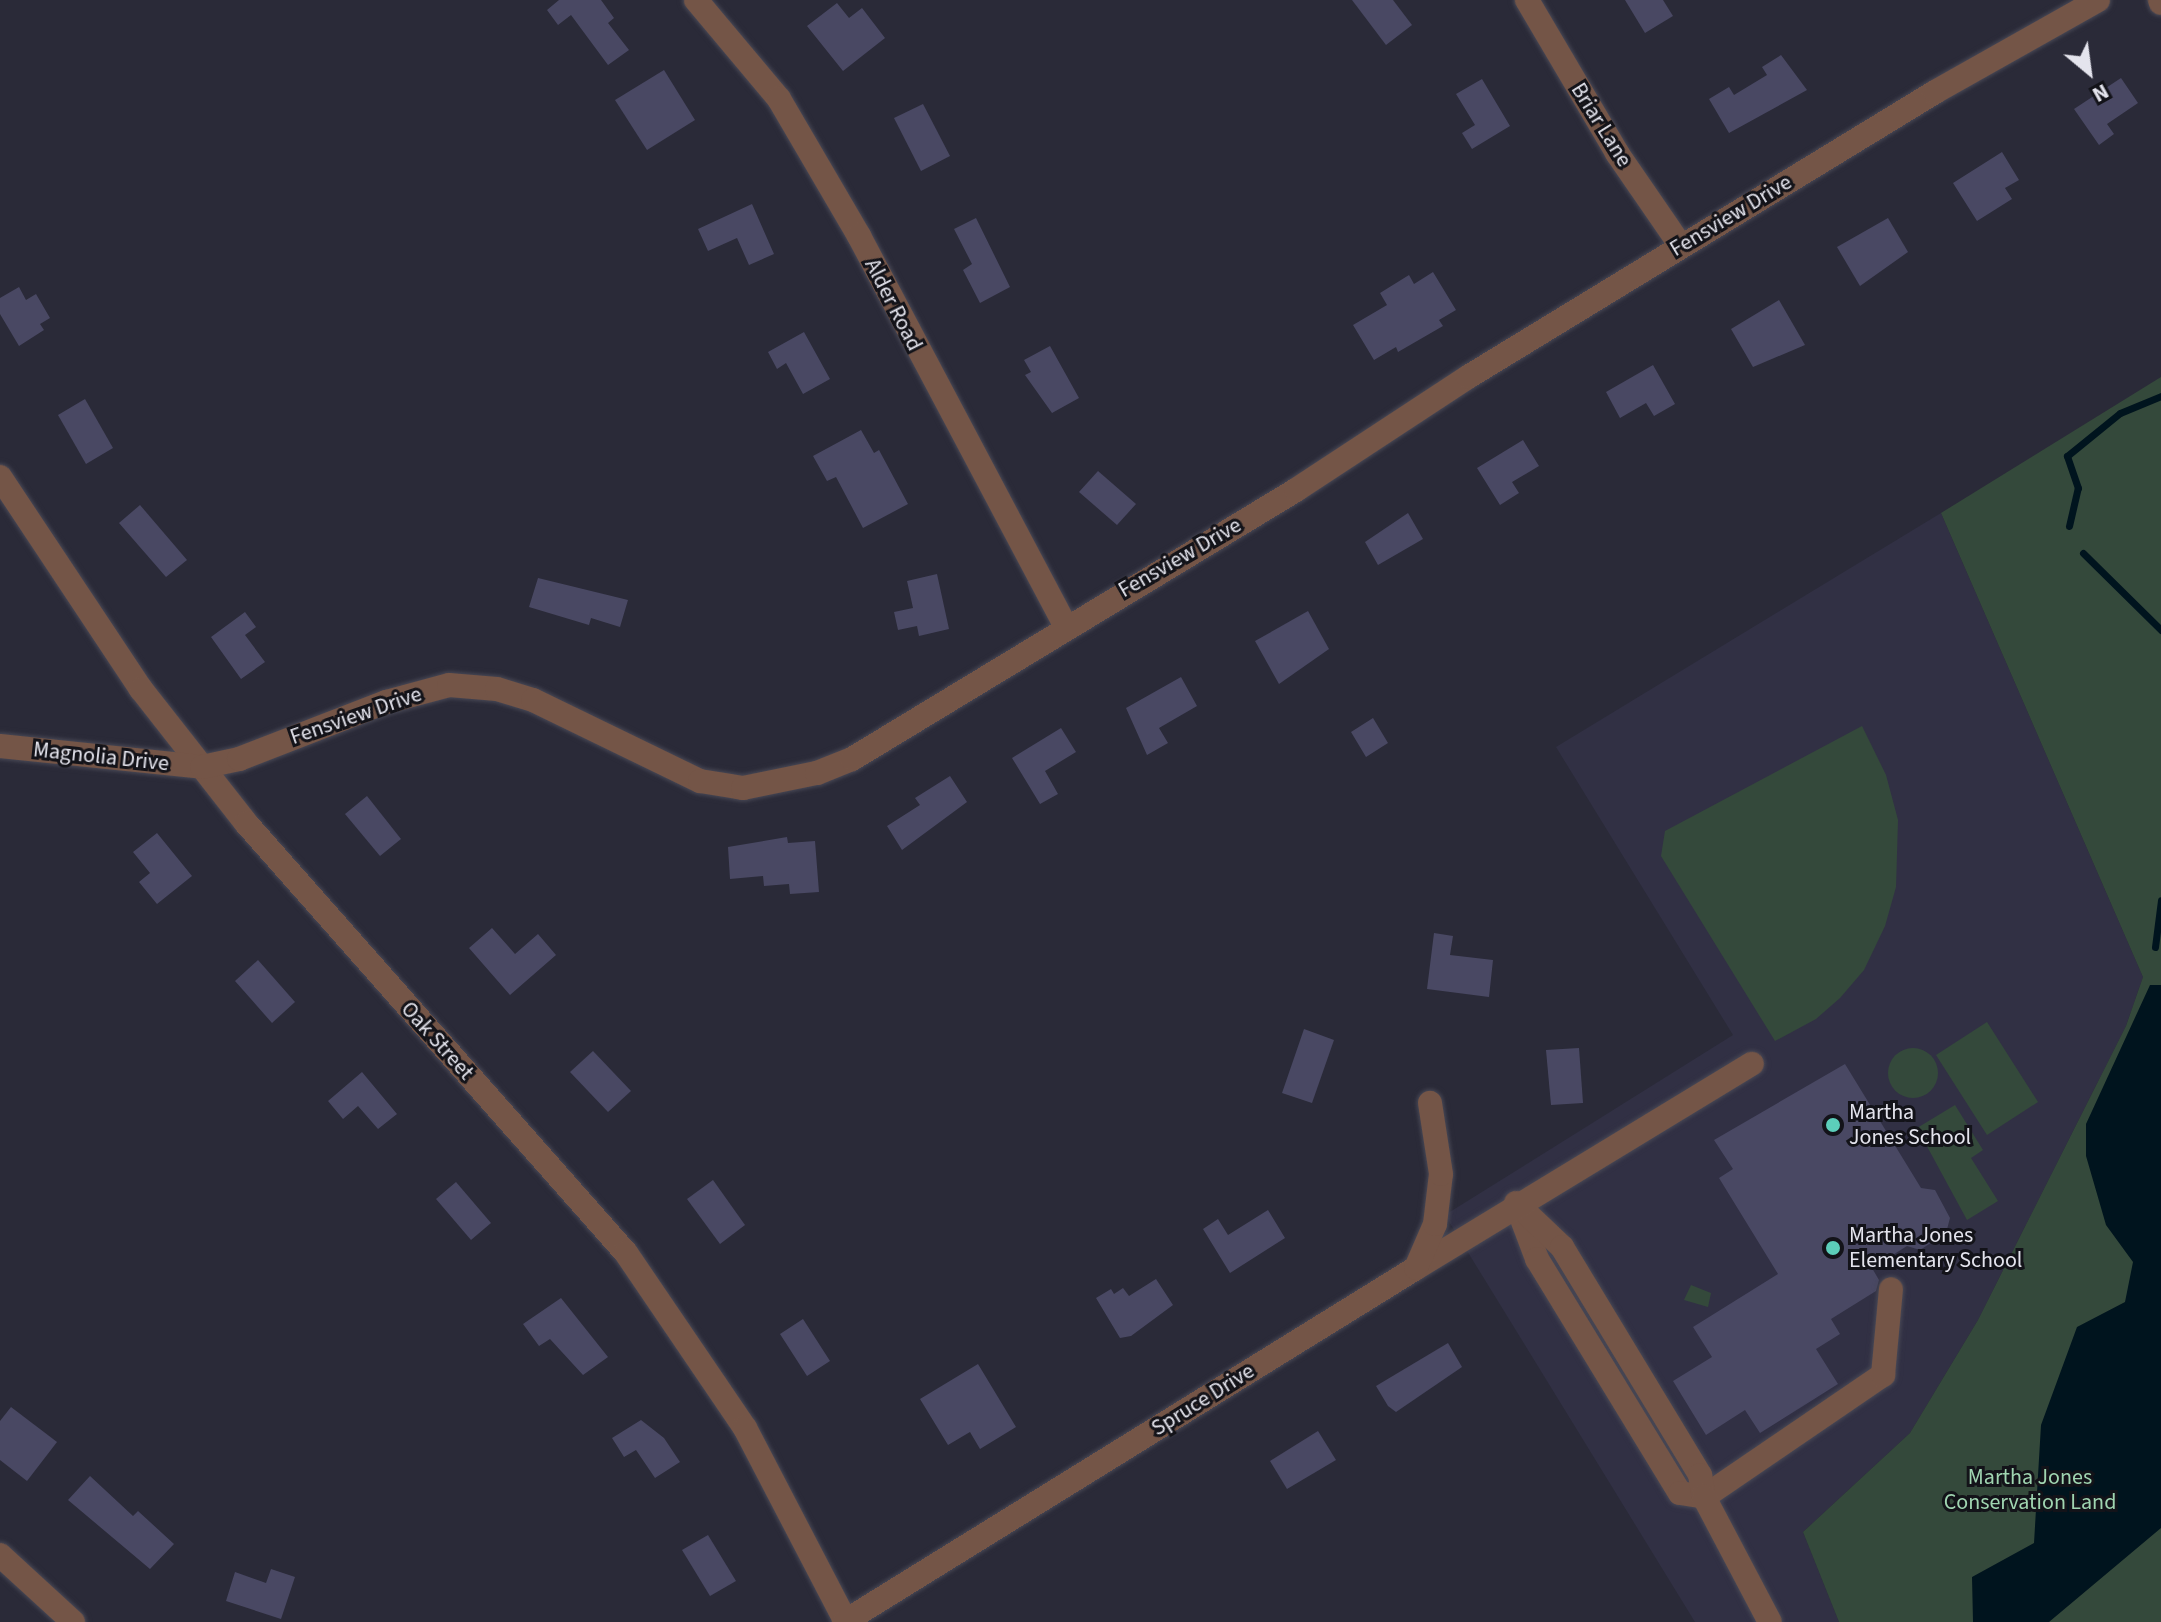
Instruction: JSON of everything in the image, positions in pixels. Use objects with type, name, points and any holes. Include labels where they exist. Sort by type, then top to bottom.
[{"type":"street","name":"Alder Road","points":[[696,0],[779,99],[859,236],[1066,627]]},
{"type":"street","name":"Briar Lane","points":[[1527,0],[1617,153],[1681,246]]},
{"type":"street","name":"Fensview Drive","points":[[202,767],[239,759],[386,702],[449,685],[497,689],[533,700],[700,781],[743,788],[817,773],[852,759],[1296,490],[1681,246],[2098,0]]},
{"type":"street","name":"Oak Street","points":[[0,477],[141,689],[202,767],[301,888],[626,1253],[745,1428],[845,1622]]},
{"type":"street","name":"Magnolia Drive","points":[[0,746],[202,767]]},
{"type":"street","name":"Spruce Drive","points":[[845,1622],[1516,1203],[1752,1064]]},
{"type":"street","points":[[1416,1268],[1435,1224],[1441,1174],[1430,1103]]},
{"type":"street","points":[[1516,1203],[1562,1247],[1700,1475],[1704,1497],[1770,1622]]},
{"type":"street","points":[[1704,1497],[1883,1375],[1891,1289]]},
{"type":"street","points":[[0,1555],[73,1622]]},
{"type":"shaded area","name":"Martha Jones School","points":[[1941,513],[2143,977],[2126,1026],[1978,1320],[1910,1433],[1803,1532],[1839,1622],[1695,1622],[1445,1215],[1733,1035],[1556,747]]},
{"type":"shaded area","points":[[2150,985],[2161,985],[2161,1528],[2049,1622],[1973,1622],[1972,1577],[2034,1543],[2041,1425],[2077,1327],[2125,1302],[2133,1262],[2106,1225],[2086,1156],[2086,1124]]},
{"type":"green space","name":"Martha Jones Conservation Land","points":[[2161,377],[2161,1622],[1839,1622],[1803,1532],[1910,1433],[1978,1320],[2126,1026],[2143,977],[1941,513]]},
{"type":"green space","points":[[1862,726],[1886,775],[1898,820],[1896,887],[1885,926],[1864,970],[1840,998],[1816,1019],[1775,1041],[1661,856],[1665,831]]},
{"type":"green space","points":[[1987,1022],[2038,1102],[1987,1135],[1936,1055]]},
{"type":"green space","points":[[1913,1048],[1930,1056],[1938,1073],[1930,1090],[1913,1098],[1896,1090],[1888,1073],[1896,1056]]},
{"type":"green space","points":[[1955,1105],[1983,1150],[1971,1158],[1998,1201],[1967,1220],[1917,1128]]},
{"type":"green space","points":[[1691,1285],[1711,1293],[1708,1307],[1684,1300]]},
{"type":"building","points":[[559,0],[601,0],[614,18],[608,23],[629,50],[608,65],[571,15],[558,25],[547,10]]},
{"type":"building","points":[[1352,0],[1393,0],[1412,25],[1386,45]]},
{"type":"building","points":[[1625,0],[1663,0],[1673,16],[1645,33]]},
{"type":"building","points":[[837,3],[849,18],[862,8],[885,38],[843,71],[807,26]]},
{"type":"building","points":[[1781,55],[1807,90],[1729,133],[1709,99],[1729,87],[1734,95],[1767,75],[1762,67]]},
{"type":"building","points":[[664,70],[695,120],[647,150],[615,100]]},
{"type":"building","points":[[2121,78],[2138,103],[2107,124],[2114,134],[2099,145],[2074,109]]},
{"type":"building","points":[[1482,79],[1510,126],[1472,149],[1462,133],[1475,125],[1456,94]]},
{"type":"building","points":[[923,104],[950,156],[921,171],[894,118]]},
{"type":"building","points":[[2002,152],[2019,180],[2005,188],[2012,199],[1977,221],[1953,183]]},
{"type":"building","points":[[752,204],[774,254],[749,265],[737,238],[708,251],[698,229]]},
{"type":"building","points":[[976,218],[1010,287],[980,303],[963,270],[972,264],[954,229]]},
{"type":"building","points":[[1888,218],[1908,252],[1860,286],[1837,247]]},
{"type":"building","points":[[1433,272],[1456,310],[1439,320],[1443,326],[1398,352],[1396,347],[1374,360],[1353,325],[1387,305],[1380,293],[1409,275],[1414,284]]},
{"type":"building","points":[[19,287],[26,300],[36,294],[50,318],[40,324],[44,330],[19,346],[0,314],[0,298]]},
{"type":"building","points":[[1779,300],[1805,345],[1753,367],[1731,329]]},
{"type":"building","points":[[804,332],[830,379],[803,394],[786,363],[777,369],[768,352]]},
{"type":"building","points":[[1050,346],[1079,398],[1052,413],[1025,375],[1031,372],[1024,360]]},
{"type":"building","points":[[1653,365],[1675,404],[1654,416],[1646,403],[1620,418],[1606,392]]},
{"type":"building","points":[[85,399],[113,448],[86,464],[58,415]]},
{"type":"building","points":[[861,430],[874,453],[879,450],[908,504],[863,528],[836,477],[827,481],[813,456]]},
{"type":"building","points":[[1523,440],[1539,466],[1512,482],[1519,493],[1500,505],[1477,468]]},
{"type":"building","points":[[1098,471],[1136,504],[1117,525],[1079,492]]},
{"type":"building","points":[[140,505],[187,560],[166,577],[119,523]]},
{"type":"building","points":[[1408,513],[1423,539],[1378,565],[1365,542]]},
{"type":"building","points":[[937,574],[949,629],[919,636],[917,626],[898,630],[894,612],[913,608],[907,581]]},
{"type":"building","points":[[538,578],[628,600],[620,627],[591,618],[589,625],[529,607]]},
{"type":"building","points":[[1308,611],[1329,649],[1279,684],[1255,641]]},
{"type":"building","points":[[245,612],[256,627],[245,635],[265,662],[241,679],[211,637]]},
{"type":"building","points":[[1181,677],[1197,706],[1159,728],[1168,743],[1147,755],[1126,708]]},
{"type":"building","points":[[1373,718],[1388,743],[1366,757],[1351,732]]},
{"type":"building","points":[[1061,728],[1076,752],[1045,771],[1058,794],[1040,804],[1012,758]]},
{"type":"building","points":[[950,776],[967,802],[902,850],[887,826],[920,805],[915,798]]},
{"type":"building","points":[[367,796],[401,839],[380,856],[345,814]]},
{"type":"building","points":[[157,833],[192,876],[157,904],[139,882],[150,873],[133,852]]},
{"type":"building","points":[[787,837],[788,843],[815,841],[819,892],[790,894],[789,884],[764,886],[763,876],[730,879],[728,847]]},
{"type":"building","points":[[492,928],[515,954],[538,934],[556,955],[510,995],[469,948]]},
{"type":"building","points":[[1434,933],[1453,936],[1450,955],[1493,960],[1489,997],[1427,989]]},
{"type":"building","points":[[258,960],[295,1002],[272,1023],[235,981]]},
{"type":"building","points":[[1304,1029],[1334,1040],[1312,1103],[1282,1093]]},
{"type":"building","points":[[1579,1048],[1583,1103],[1551,1105],[1546,1050]]},
{"type":"building","points":[[593,1051],[631,1091],[608,1112],[570,1072]]},
{"type":"building","name":"Martha Jones Elementary School","points":[[1845,1064],[1921,1188],[1935,1190],[1950,1218],[1946,1233],[1920,1250],[1907,1246],[1872,1268],[1879,1280],[1876,1291],[1831,1319],[1840,1334],[1816,1349],[1838,1384],[1760,1433],[1745,1410],[1706,1435],[1673,1381],[1712,1357],[1693,1327],[1778,1274],[1719,1178],[1733,1169],[1714,1140]]},
{"type":"building","points":[[362,1072],[397,1114],[378,1129],[358,1106],[343,1119],[328,1101]]},
{"type":"building","points":[[713,1180],[745,1225],[720,1244],[687,1199]]},
{"type":"building","points":[[456,1182],[491,1223],[471,1240],[436,1199]]},
{"type":"building","points":[[1268,1210],[1285,1238],[1230,1273],[1203,1229],[1218,1219],[1228,1235]]},
{"type":"building","points":[[1156,1279],[1173,1305],[1131,1336],[1120,1338],[1096,1298],[1111,1289],[1114,1294],[1123,1288],[1129,1296]]},
{"type":"building","points":[[561,1298],[608,1357],[583,1375],[550,1339],[539,1346],[523,1324]]},
{"type":"building","points":[[803,1319],[830,1361],[807,1376],[780,1334]]},
{"type":"building","points":[[1448,1343],[1462,1367],[1396,1412],[1388,1406],[1376,1386]]},
{"type":"building","points":[[978,1364],[1016,1427],[980,1449],[970,1432],[948,1445],[920,1399]]},
{"type":"building","points":[[11,1407],[57,1442],[27,1481],[0,1460],[0,1421]]},
{"type":"building","points":[[641,1420],[664,1438],[680,1462],[655,1478],[636,1450],[624,1457],[612,1438]]},
{"type":"building","points":[[1318,1431],[1336,1460],[1287,1489],[1270,1461]]},
{"type":"building","points":[[90,1476],[133,1516],[138,1511],[174,1544],[150,1569],[68,1500]]},
{"type":"building","points":[[708,1535],[736,1581],[710,1596],[682,1550]]},
{"type":"building","points":[[271,1569],[295,1577],[281,1619],[226,1601],[235,1572],[266,1583]]},
{"type":"waterway","points":[[2069,526],[2078,488],[2067,456],[2120,413],[2161,396]]},
{"type":"waterway","points":[[2083,553],[2161,630]]},
{"type":"waterway","points":[[2155,947],[2161,900]]},
{"type":"place","name":"Martha Jones School","points":[[1833,1125]]},
{"type":"place","name":"Martha Jones Elementary School","points":[[1833,1248]]}]
